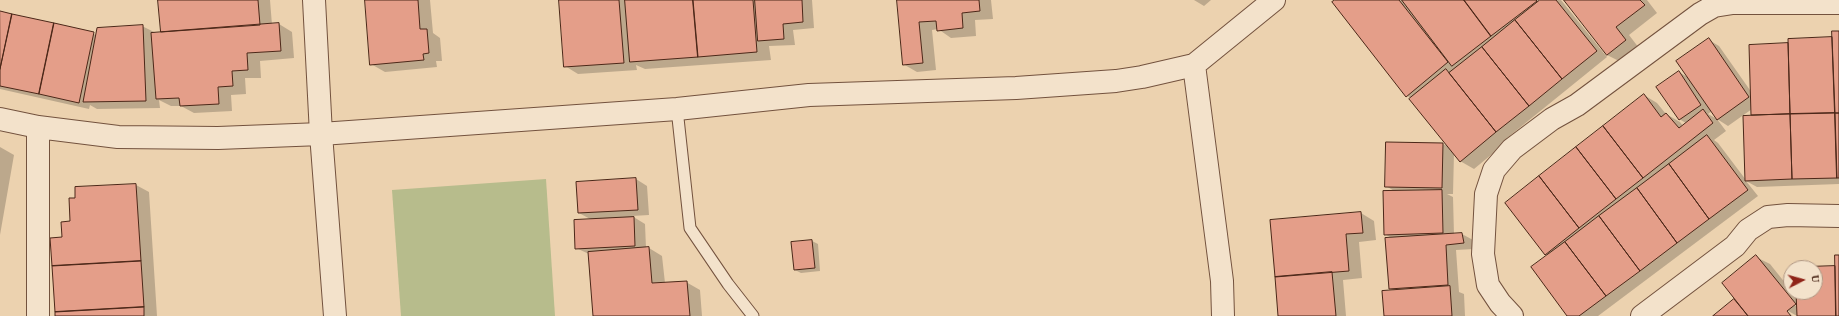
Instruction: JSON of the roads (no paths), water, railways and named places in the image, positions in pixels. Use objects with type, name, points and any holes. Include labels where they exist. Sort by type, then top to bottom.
[{"type":"street","points":[[314,0],[321,134],[335,316]]},
{"type":"street","points":[[0,120],[38,127],[118,137],[218,138],[321,134],[677,109],[809,95],[1016,88],[1116,81],[1142,77],[1194,65],[1274,0]]},
{"type":"street","points":[[1512,316],[1500,303],[1488,286],[1483,254],[1486,194],[1494,170],[1512,150],[1552,119],[1577,105],[1700,14],[1714,6],[1733,2],[1839,3]]},
{"type":"street","points":[[1194,65],[1222,281],[1223,316]]},
{"type":"street","points":[[38,127],[38,316]]},
{"type":"street","points":[[1642,316],[1735,246],[1748,230],[1768,217],[1788,215],[1839,216]]},
{"type":"lane","points":[[677,109],[690,228],[728,284],[753,316]]}]
